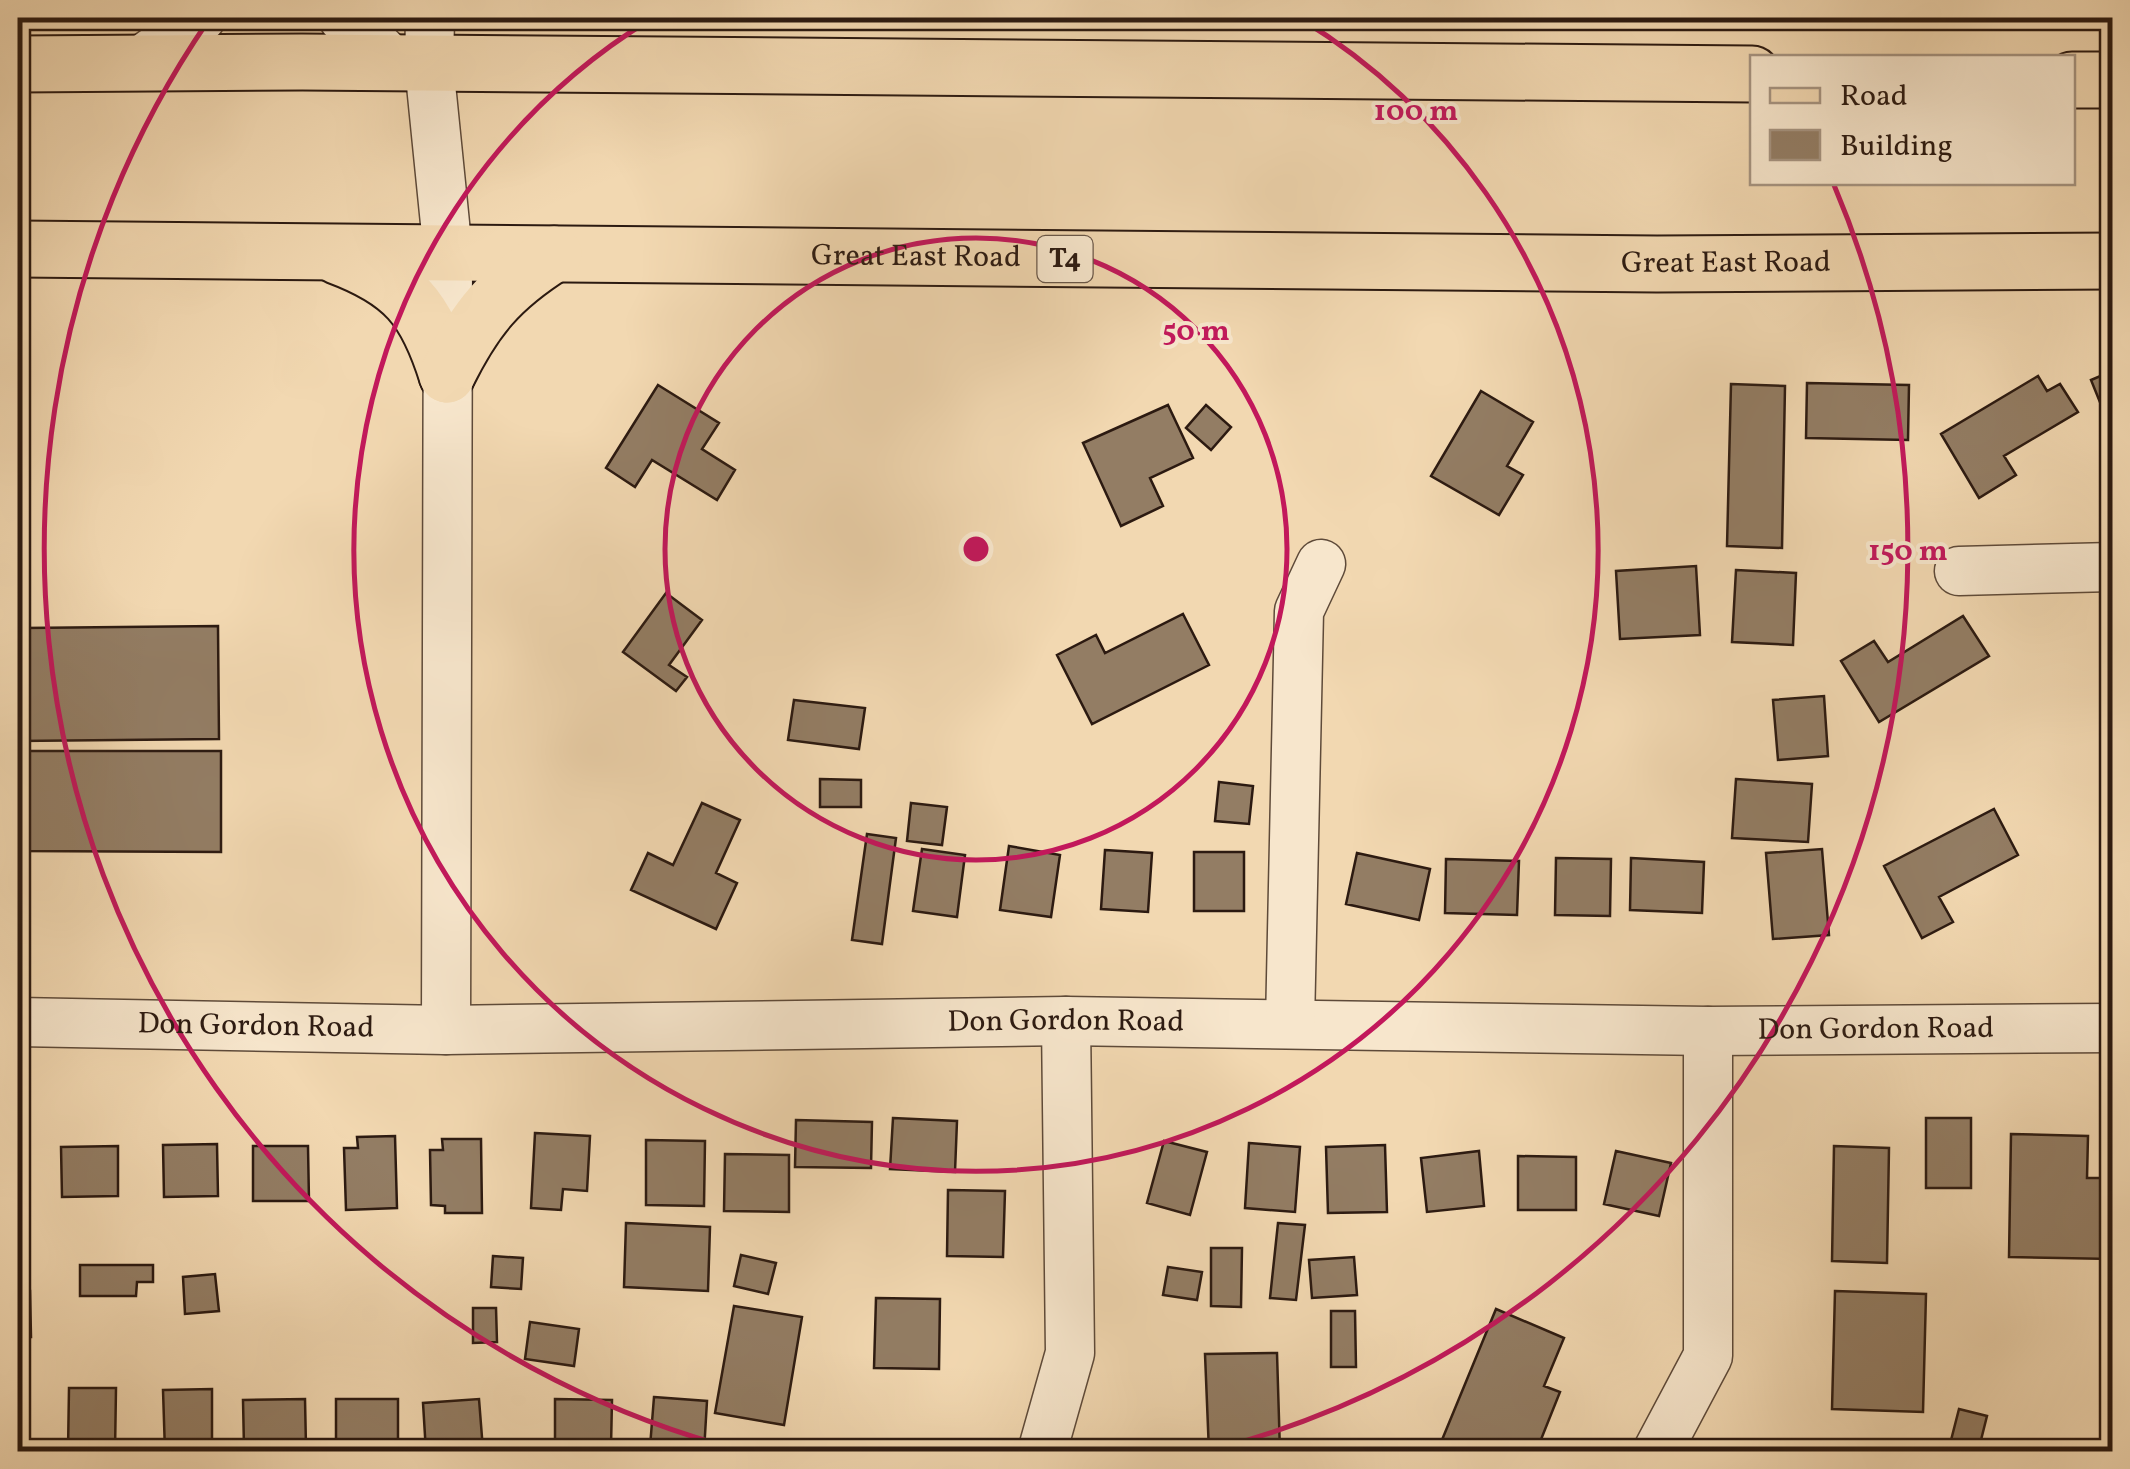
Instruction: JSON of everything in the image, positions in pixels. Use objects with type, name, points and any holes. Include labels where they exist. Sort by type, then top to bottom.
[{"type":"main road","points":[[18,64],[136,64],[418,49],[1750,74]]},
{"type":"main road","points":[[2075,80],[2112,80]]},
{"type":"main road","name":"Great East Road","points":[[18,249],[1637,264],[2112,261]]},
{"type":"main road","points":[[328,253],[370,268],[408,296],[434,332],[448,375]]},
{"type":"main road","points":[[448,375],[465,338],[488,306],[519,276],[554,254]]},
{"type":"street","points":[[136,64],[200,18]]},
{"type":"street","points":[[343,18],[418,49],[448,254],[446,1030]]},
{"type":"street","points":[[1290,1024],[1299,611],[1322,564]]},
{"type":"street","points":[[1959,571],[2112,568]]},
{"type":"street","points":[[1042,1452],[1070,1352],[1066,1021]]},
{"type":"street","name":"Don Gordon Road","points":[[18,1022],[446,1030],[1066,1021],[1708,1030],[2112,1028]]},
{"type":"street","points":[[1658,1452],[1708,1356],[1708,1030]]},
{"type":"building","points":[[2110,372],[2112,379],[2112,432],[2091,380]]},
{"type":"building","points":[[2038,376],[2047,391],[2060,384],[2078,412],[2004,456],[2016,475],[1979,498],[1941,434]]},
{"type":"building","points":[[1807,383],[1909,385],[1908,440],[1806,438]]},
{"type":"building","points":[[1731,384],[1785,386],[1782,548],[1727,546]]},
{"type":"building","points":[[658,385],[719,423],[702,449],[735,470],[717,500],[652,460],[635,487],[606,468]]},
{"type":"building","points":[[1481,391],[1533,422],[1507,466],[1523,475],[1499,515],[1431,476]]},
{"type":"building","points":[[1168,405],[1193,458],[1150,478],[1163,506],[1121,526],[1083,443]]},
{"type":"building","points":[[1206,405],[1231,427],[1211,450],[1186,428]]},
{"type":"building","points":[[1696,566],[1700,635],[1620,639],[1616,571]]},
{"type":"building","points":[[1736,570],[1796,573],[1793,645],[1732,642]]},
{"type":"building","points":[[666,593],[702,620],[669,665],[687,677],[676,691],[623,652]]},
{"type":"building","points":[[1183,614],[1209,665],[1092,724],[1057,655],[1096,635],[1105,653]]},
{"type":"building","points":[[1963,616],[1989,656],[1879,722],[1841,661],[1874,641],[1888,662]]},
{"type":"building","points":[[218,626],[219,739],[18,741],[18,713],[26,713],[24,628]]},
{"type":"building","points":[[1824,696],[1828,756],[1778,760],[1773,700]]},
{"type":"building","points":[[794,700],[865,708],[859,749],[788,740]]},
{"type":"building","points":[[18,751],[221,751],[221,852],[18,851]]},
{"type":"building","points":[[820,779],[861,780],[861,807],[820,807]]},
{"type":"building","points":[[1736,779],[1812,784],[1808,842],[1732,838]]},
{"type":"building","points":[[1219,782],[1253,786],[1249,824],[1215,821]]},
{"type":"building","points":[[702,803],[740,820],[716,873],[737,883],[716,929],[631,890],[648,853],[673,865]]},
{"type":"building","points":[[911,803],[947,807],[942,845],[907,841]]},
{"type":"building","points":[[1994,809],[2018,855],[1939,897],[1953,922],[1922,938],[1884,866]]},
{"type":"building","points":[[867,834],[896,838],[882,944],[852,940]]},
{"type":"building","points":[[1009,846],[1060,855],[1051,917],[1000,910]]},
{"type":"building","points":[[922,849],[965,855],[957,917],[913,911]]},
{"type":"building","points":[[1822,849],[1829,935],[1773,939],[1766,853]]},
{"type":"building","points":[[1105,850],[1152,853],[1148,912],[1101,909]]},
{"type":"building","points":[[1194,852],[1244,852],[1244,911],[1194,911]]},
{"type":"building","points":[[1357,853],[1430,869],[1419,920],[1346,904]]},
{"type":"building","points":[[1556,858],[1611,859],[1610,916],[1555,915]]},
{"type":"building","points":[[1631,858],[1704,862],[1702,913],[1630,910]]},
{"type":"building","points":[[1446,859],[1519,861],[1517,915],[1445,913]]},
{"type":"building","points":[[893,1118],[957,1121],[955,1172],[890,1169]]},
{"type":"building","points":[[1926,1118],[1971,1118],[1971,1188],[1926,1188]]},
{"type":"building","points":[[796,1120],[872,1122],[871,1168],[795,1167]]},
{"type":"building","points":[[535,1133],[590,1136],[587,1191],[563,1189],[561,1210],[531,1208]]},
{"type":"building","points":[[2011,1134],[2088,1136],[2087,1178],[2112,1178],[2112,1259],[2009,1257]]},
{"type":"building","points":[[395,1136],[397,1208],[346,1210],[344,1148],[358,1148],[357,1137]]},
{"type":"building","points":[[442,1139],[481,1139],[482,1213],[445,1213],[445,1206],[431,1205],[430,1150],[443,1150]]},
{"type":"building","points":[[646,1140],[705,1141],[704,1206],[646,1205]]},
{"type":"building","points":[[1164,1141],[1207,1152],[1190,1215],[1147,1203]]},
{"type":"building","points":[[1249,1143],[1300,1147],[1295,1212],[1245,1208]]},
{"type":"building","points":[[217,1144],[218,1196],[164,1197],[163,1145]]},
{"type":"building","points":[[1385,1145],[1387,1212],[1328,1213],[1326,1147]]},
{"type":"building","points":[[118,1146],[118,1196],[62,1197],[61,1147]]},
{"type":"building","points":[[253,1146],[308,1146],[309,1201],[253,1201]]},
{"type":"building","points":[[1834,1146],[1889,1148],[1887,1263],[1832,1261]]},
{"type":"building","points":[[18,1149],[28,1149],[28,1198],[18,1198]]},
{"type":"building","points":[[1479,1151],[1484,1206],[1427,1212],[1421,1158]]},
{"type":"building","points":[[1616,1151],[1671,1163],[1659,1216],[1604,1204]]},
{"type":"building","points":[[725,1154],[789,1155],[789,1212],[724,1211]]},
{"type":"building","points":[[1518,1156],[1576,1157],[1576,1210],[1518,1210]]},
{"type":"building","points":[[948,1190],[1005,1191],[1003,1257],[947,1256]]},
{"type":"building","points":[[626,1223],[710,1227],[708,1291],[624,1287]]},
{"type":"building","points":[[1278,1223],[1305,1225],[1296,1300],[1270,1298]]},
{"type":"building","points":[[1211,1248],[1242,1248],[1241,1307],[1211,1306]]},
{"type":"building","points":[[741,1255],[776,1263],[768,1294],[734,1286]]},
{"type":"building","points":[[493,1256],[523,1258],[521,1289],[491,1287]]},
{"type":"building","points":[[1354,1257],[1357,1295],[1312,1298],[1309,1260]]},
{"type":"building","points":[[80,1265],[153,1265],[153,1282],[137,1282],[136,1296],[80,1296]]},
{"type":"building","points":[[1168,1267],[1202,1272],[1197,1300],[1163,1295]]},
{"type":"building","points":[[215,1274],[219,1311],[185,1314],[183,1277]]},
{"type":"building","points":[[30,1291],[31,1337],[18,1337],[18,1292]]},
{"type":"building","points":[[1835,1291],[1926,1294],[1923,1412],[1832,1409]]},
{"type":"building","points":[[876,1298],[940,1299],[939,1369],[874,1368]]},
{"type":"building","points":[[734,1306],[802,1317],[784,1425],[715,1413]]},
{"type":"building","points":[[473,1308],[496,1308],[497,1342],[473,1343]]},
{"type":"building","points":[[1496,1309],[1564,1338],[1544,1386],[1560,1392],[1536,1452],[1437,1452]]},
{"type":"building","points":[[1331,1311],[1355,1311],[1356,1367],[1331,1367]]},
{"type":"building","points":[[530,1322],[579,1329],[574,1366],[525,1359]]},
{"type":"building","points":[[1277,1353],[1280,1452],[1209,1452],[1205,1354]]},
{"type":"building","points":[[69,1388],[116,1388],[115,1452],[68,1451]]},
{"type":"building","points":[[212,1389],[212,1452],[165,1452],[163,1390]]},
{"type":"building","points":[[654,1397],[707,1401],[704,1452],[650,1447]]},
{"type":"building","points":[[305,1399],[306,1447],[244,1448],[243,1400]]},
{"type":"building","points":[[336,1399],[398,1399],[398,1450],[336,1450]]},
{"type":"building","points":[[479,1399],[483,1450],[426,1452],[423,1403]]},
{"type":"building","points":[[555,1399],[612,1400],[611,1447],[555,1447]]},
{"type":"building","points":[[1959,1409],[1987,1416],[1978,1452],[1948,1452]]}]
